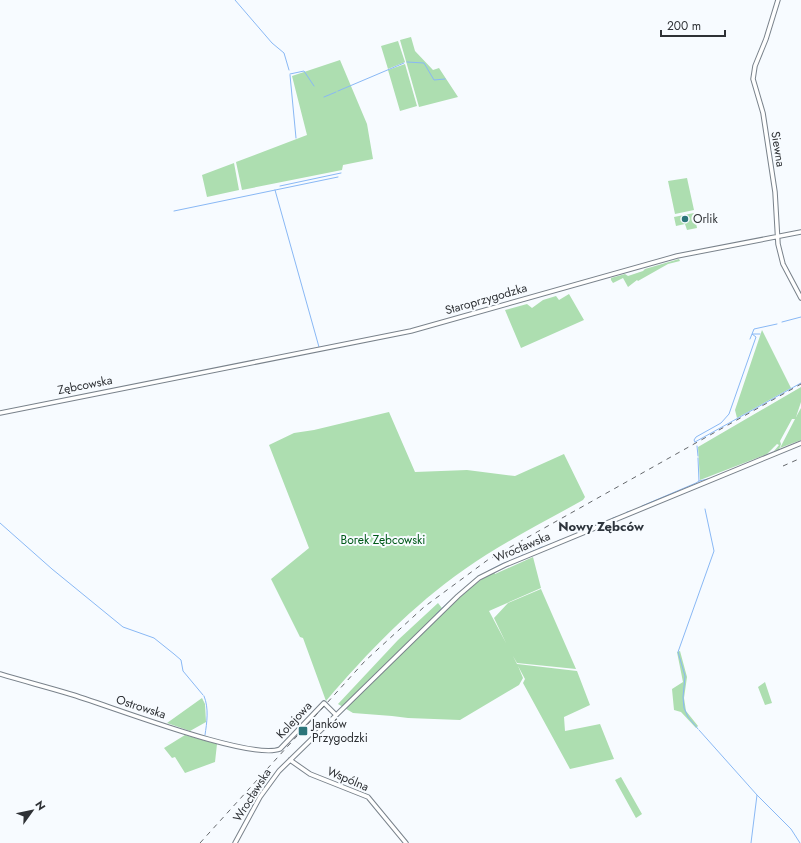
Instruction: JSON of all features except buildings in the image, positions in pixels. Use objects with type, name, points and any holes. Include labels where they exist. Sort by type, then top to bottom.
[{"type":"street","name":"Siewna","points":[[778,0],[766,40],[755,66],[754,82],[763,113],[775,192],[777,237],[783,264],[801,298]]},
{"type":"street","name":"Staroprzygodzka","points":[[174,378],[411,331],[679,255],[801,232]]},
{"type":"street","name":"Zębcowska","points":[[0,412],[174,378]]},
{"type":"street","name":"Wrocławska","points":[[235,843],[267,786],[290,760],[458,596],[485,574],[801,443]]},
{"type":"street","name":"Ostrowska","points":[[0,674],[70,694],[227,745],[238,748],[278,750]]},
{"type":"street","name":"Kolejowa","points":[[278,750],[285,745],[324,703],[336,715]]},
{"type":"street","name":"Wspólna","points":[[290,760],[310,774],[368,797],[406,843]]},
{"type":"green space","points":[[411,37],[415,51],[433,70],[439,68],[458,97],[419,107],[400,40]]},
{"type":"green space","points":[[398,41],[405,62],[388,69],[381,46]]},
{"type":"green space","points":[[340,60],[367,124],[373,159],[343,165],[342,170],[242,190],[236,162],[307,135],[292,76]]},
{"type":"green space","points":[[405,64],[417,106],[400,111],[388,70]]},
{"type":"green space","points":[[234,163],[239,190],[207,197],[202,175]]},
{"type":"green space","points":[[687,178],[694,210],[675,214],[668,181]]},
{"type":"green space","name":"Orlik","points":[[694,213],[697,228],[687,230],[685,224],[676,226],[674,217]]},
{"type":"green space","points":[[679,259],[680,261],[668,264],[638,281],[637,280],[628,287],[623,278],[613,283],[611,280],[611,278],[625,274],[628,276],[645,269]]},
{"type":"green space","points":[[569,294],[584,320],[521,348],[505,310],[527,304],[532,308],[543,300],[556,296],[559,300]]},
{"type":"green space","points":[[762,330],[791,388],[737,418],[735,410]]},
{"type":"green space","points":[[801,387],[801,402],[796,417],[801,408],[801,440],[780,448],[795,419],[792,419],[780,441],[781,444],[779,450],[774,451],[779,445],[777,444],[767,454],[700,480],[698,447]]},
{"type":"green space","name":"Borek Zębcowski","points":[[389,412],[415,472],[467,470],[515,476],[564,454],[585,497],[583,500],[494,550],[446,583],[391,630],[326,701],[303,638],[300,637],[271,579],[309,548],[269,445],[294,433],[314,430]]},
{"type":"green space","points":[[533,557],[541,588],[489,611],[506,643],[494,618],[508,603],[541,589],[576,669],[517,663],[513,656],[517,664],[577,671],[590,705],[564,717],[565,731],[600,724],[614,759],[570,769],[523,683],[525,679],[518,666],[523,678],[519,685],[460,720],[408,718],[353,713],[338,704],[398,640],[438,603],[445,612],[480,580],[494,572],[495,574]]},
{"type":"green space","points":[[680,651],[687,677],[684,698],[686,711],[698,726],[696,728],[681,712],[674,710],[672,689],[683,682],[677,652]]},
{"type":"green space","points":[[765,682],[772,703],[765,705],[758,687]]},
{"type":"green space","points":[[202,698],[205,704],[206,722],[190,731],[167,723]]},
{"type":"green space","points":[[185,735],[217,744],[215,762],[185,773],[175,757],[172,758],[164,748]]},
{"type":"green space","points":[[621,777],[642,814],[636,818],[615,780]]},
{"type":"waterway","points":[[235,0],[272,43],[284,53],[289,70]]},
{"type":"waterway","points":[[407,62],[424,63],[434,80],[445,79]]},
{"type":"waterway","points":[[338,91],[404,63]]},
{"type":"waterway","points":[[290,74],[304,71],[314,86]]},
{"type":"waterway","points":[[290,75],[296,138]]},
{"type":"waterway","points":[[324,97],[336,92]]},
{"type":"waterway","points":[[280,186],[341,173]]},
{"type":"waterway","points":[[174,211],[338,177]]},
{"type":"waterway","points":[[275,190],[319,347]]},
{"type":"waterway","points":[[782,322],[801,317]]},
{"type":"waterway","points":[[695,442],[694,440],[696,437],[721,423],[729,414],[756,337],[752,334],[754,329],[777,324]]},
{"type":"waterway","points":[[750,339],[752,334],[760,334]]},
{"type":"waterway","points":[[695,442],[801,383]]},
{"type":"waterway","points":[[697,446],[698,456]]},
{"type":"waterway","points":[[698,458],[699,481]]},
{"type":"waterway","points":[[642,506],[699,481],[708,479]]},
{"type":"waterway","points":[[698,729],[688,717],[684,708],[683,697],[685,676],[678,652],[714,551],[705,509]]},
{"type":"waterway","points":[[627,512],[631,511]]},
{"type":"waterway","points":[[619,516],[624,514]]},
{"type":"waterway","points":[[0,523],[52,569],[123,627],[154,638],[174,654],[181,660],[183,671],[203,695]]},
{"type":"waterway","points":[[593,527],[597,525]]},
{"type":"waterway","points":[[586,530],[590,528]]},
{"type":"waterway","points":[[571,536],[576,534]]},
{"type":"waterway","points":[[563,539],[567,538]]},
{"type":"waterway","points":[[556,542],[560,540]]},
{"type":"waterway","points":[[538,549],[542,547]]},
{"type":"waterway","points":[[525,555],[531,552]]},
{"type":"waterway","points":[[514,559],[519,557]]},
{"type":"waterway","points":[[436,614],[480,576],[512,560]]},
{"type":"waterway","points":[[204,696],[207,710],[205,735]]},
{"type":"waterway","points":[[699,730],[757,795],[751,843]]},
{"type":"waterway","points":[[757,795],[791,829],[800,843]]},
{"type":"railway","points":[[200,843],[365,661],[424,607],[489,559],[801,384]]},
{"type":"railway","points":[[783,466],[801,458]]},
{"type":"place","name":"Orlik","points":[[685,219]]},
{"type":"place","name":"Janków Przygodzki","points":[[303,731]]},
{"type":"district","name":"Nowy Zębców","points":[[601,526]]}]
